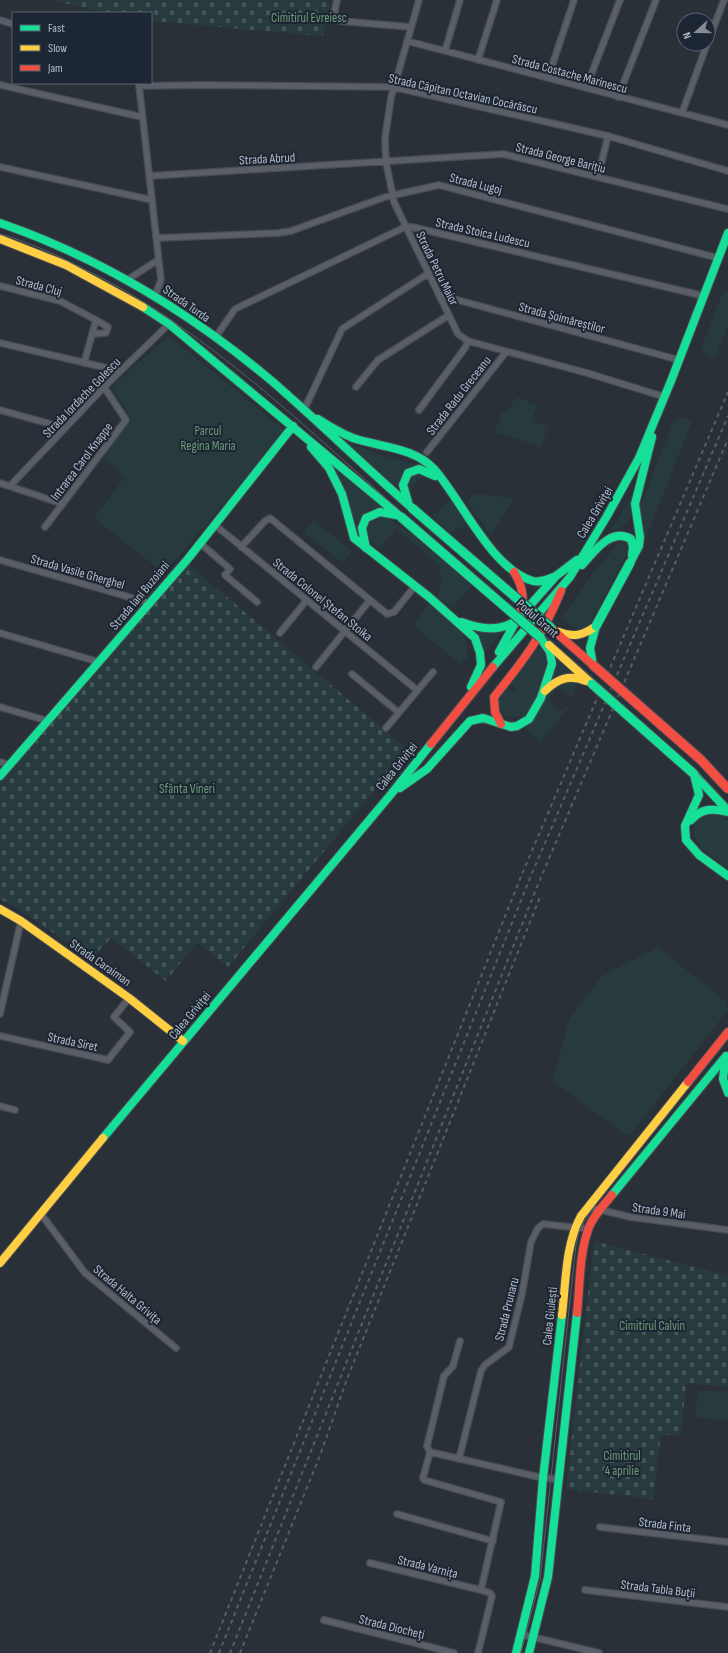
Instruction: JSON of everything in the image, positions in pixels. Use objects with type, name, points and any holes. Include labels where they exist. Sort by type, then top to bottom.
[{"type":"main road","name":"Strada Turda","points":[[0,223],[36,236],[80,255],[155,296],[260,372],[304,410],[335,440]]},
{"type":"main road","name":"Calea Griviței","points":[[0,1263],[392,793],[464,700],[567,581],[624,486],[657,416],[728,233]]},
{"type":"main road","points":[[0,239],[31,250],[73,269],[149,311],[169,324],[293,426],[329,468],[342,494],[354,538],[456,619],[475,638],[481,658],[481,665],[464,700]]},
{"type":"main road","points":[[304,410],[337,430],[352,437],[421,459],[433,469],[443,481],[482,537],[511,568],[523,577],[532,581],[544,581],[556,576]]},
{"type":"main road","points":[[593,665],[590,648],[596,626],[639,546],[640,537],[635,513],[636,500],[657,416]]},
{"type":"main road","name":"Podul Grant","points":[[293,426],[540,637],[694,774],[728,811]]},
{"type":"main road","name":"Strada Iani Buzoiani","points":[[0,776],[200,544],[293,426]]},
{"type":"main road","name":"Podul Grant","points":[[335,440],[700,760],[728,789]]},
{"type":"main road","points":[[412,508],[402,489],[403,478],[407,473],[412,470],[424,469],[443,481]]},
{"type":"main road","points":[[366,548],[362,528],[368,517],[378,512],[384,512],[401,517]]},
{"type":"main road","points":[[501,724],[495,712],[494,697],[527,657],[549,621],[567,581],[603,543],[618,534],[627,536],[632,541],[633,547],[630,563]]},
{"type":"main road","points":[[456,619],[489,630],[504,628],[516,621],[556,576],[582,556]]},
{"type":"main road","points":[[491,668],[516,621],[523,598],[521,586],[511,568]]},
{"type":"main road","points":[[551,628],[565,635],[576,636],[587,632],[596,626]]},
{"type":"main road","points":[[392,793],[428,769],[470,721],[477,718],[487,717],[501,724],[513,726],[529,719],[534,714],[551,672],[552,662],[550,651],[540,637]]},
{"type":"main road","points":[[542,694],[551,684],[562,677],[575,677],[592,684]]},
{"type":"main road","points":[[694,774],[698,783],[699,796],[688,817],[685,837],[692,848],[728,876]]},
{"type":"main road","points":[[686,825],[694,815],[704,809],[728,811]]},
{"type":"main road","name":"Strada Caraiman","points":[[0,908],[21,921],[129,998],[184,1041]]},
{"type":"main road","name":"Calea Giulești","points":[[516,1653],[535,1576],[543,1478],[570,1248],[575,1227],[591,1203],[728,1032]]},
{"type":"main road","points":[[727,1055],[722,1076],[723,1085],[728,1093]]},
{"type":"main road","name":"Calea Giulești","points":[[529,1653],[548,1577],[578,1290],[588,1229],[599,1211],[727,1055]]},
{"type":"street","points":[[337,0],[334,14],[340,21],[411,27]]},
{"type":"street","name":"Strada Petru Maior","points":[[419,0],[393,87],[385,131],[386,162],[392,195],[405,227],[458,334],[468,341]]},
{"type":"street","points":[[445,51],[460,0]]},
{"type":"street","points":[[478,60],[497,0]]},
{"type":"street","points":[[548,78],[574,0]]},
{"type":"street","points":[[586,88],[620,0]]},
{"type":"street","points":[[618,97],[656,0]]},
{"type":"street","points":[[716,22],[724,0]]},
{"type":"street","points":[[0,20],[12,24]]},
{"type":"street","name":"Strada Costache Marinescu","points":[[407,41],[728,125]]},
{"type":"street","points":[[682,113],[705,52]]},
{"type":"street","points":[[0,85],[142,117]]},
{"type":"street","points":[[139,85],[161,280],[155,296]]},
{"type":"street","name":"Strada Căpitan Octavian Cocărăscu","points":[[139,85],[393,87],[608,136],[728,171]]},
{"type":"street","points":[[598,177],[608,136]]},
{"type":"street","name":"Strada George Barițiu","points":[[386,162],[504,154],[728,209]]},
{"type":"street","name":"Strada Abrud","points":[[149,176],[386,162]]},
{"type":"street","points":[[0,167],[152,200]]},
{"type":"street","name":"Strada Lugoj","points":[[157,238],[278,233],[291,231],[392,195],[434,186],[445,186],[718,258]]},
{"type":"street","points":[[215,338],[234,309],[405,227]]},
{"type":"street","name":"Strada Stoica Ludescu","points":[[405,227],[704,296]]},
{"type":"street","points":[[126,280],[158,260]]},
{"type":"street","points":[[304,410],[342,329],[428,274]]},
{"type":"street","name":"Strada Cluj","points":[[0,286],[60,301],[96,320]]},
{"type":"street","name":"Strada Șoimăreștilor","points":[[439,296],[679,360]]},
{"type":"street","points":[[356,387],[378,360],[449,315]]},
{"type":"street","points":[[84,363],[92,334],[96,320],[108,327],[106,333],[92,334]]},
{"type":"street","name":"Strada Iordache Golescu","points":[[10,486],[120,371],[169,324]]},
{"type":"street","points":[[419,410],[465,348],[468,341],[587,373],[665,397]]},
{"type":"street","points":[[0,343],[120,371]]},
{"type":"street","name":"Strada Radu Greceanu","points":[[427,452],[506,352]]},
{"type":"street","name":"Intrarea Carol Knappe","points":[[45,527],[126,420],[104,388]]},
{"type":"street","points":[[0,410],[65,428]]},
{"type":"street","points":[[0,483],[63,504]]},
{"type":"street","points":[[241,547],[265,521],[270,518],[387,614],[391,614],[415,586]]},
{"type":"street","name":"Strada Colonel Ștefan Stoika","points":[[215,525],[306,601],[417,690]]},
{"type":"street","points":[[200,544],[230,569],[225,575],[257,602]]},
{"type":"street","name":"Strada Vasile Gherghel","points":[[0,560],[150,603]]},
{"type":"street","points":[[316,667],[370,600]]},
{"type":"street","points":[[280,633],[306,601]]},
{"type":"street","points":[[0,633],[99,662]]},
{"type":"street","points":[[386,728],[433,672]]},
{"type":"street","points":[[352,674],[398,712]]},
{"type":"street","points":[[0,707],[48,721]]},
{"type":"street","points":[[0,762],[10,765]]},
{"type":"street","points":[[0,1014],[21,921]]},
{"type":"street","name":"Strada Siret","points":[[0,1036],[108,1060],[130,1032],[114,1017],[129,998]]},
{"type":"street","points":[[0,1106],[15,1110]]},
{"type":"street","points":[[591,1203],[593,1208],[599,1211]]},
{"type":"street","name":"Strada 9 Mai","points":[[599,1211],[630,1217],[728,1230]]},
{"type":"street","name":"Strada Halta Grivița","points":[[40,1214],[85,1273],[176,1348]]},
{"type":"street","name":"Strada Prunaru","points":[[459,1458],[481,1371],[485,1365],[509,1347],[522,1294],[531,1242],[540,1225],[588,1229]]},
{"type":"street","points":[[460,1341],[453,1366],[444,1376],[427,1446],[430,1452],[423,1478],[424,1480],[501,1502],[481,1590],[490,1593],[492,1596],[478,1653]]},
{"type":"street","points":[[430,1452],[543,1478],[558,1479]]},
{"type":"street","points":[[397,1514],[493,1541]]},
{"type":"street","name":"Strada Finta","points":[[600,1527],[728,1542]]},
{"type":"street","name":"Strada Varnița","points":[[370,1563],[481,1590]]},
{"type":"street","name":"Strada Tabla Buții","points":[[584,1590],[728,1607]]},
{"type":"street","name":"Strada Diocheți","points":[[324,1620],[454,1653]]},
{"type":"street","points":[[520,1634],[599,1653]]},
{"type":"green space","name":"Cimitirul Evreiesc","points":[[51,0],[321,0],[330,2],[323,36],[152,21],[152,12],[102,12]]},
{"type":"green space","points":[[728,292],[728,325],[715,359],[705,355],[702,346],[722,294]]},
{"type":"green space","name":"Parcul Regina Maria","points":[[169,336],[285,430],[164,573],[94,518],[125,477],[103,457],[131,418],[111,387]]},
{"type":"green space","points":[[517,397],[538,406],[531,421],[548,427],[541,447],[495,432],[502,412],[505,413]]},
{"type":"green space","points":[[681,417],[692,421],[641,551],[638,512],[674,420]]},
{"type":"green space","points":[[339,438],[377,454],[419,465],[401,475],[398,486],[394,487]]},
{"type":"green space","points":[[329,461],[380,506],[357,535],[346,494]]},
{"type":"green space","points":[[417,472],[429,475],[426,479],[423,477],[416,483],[410,496],[405,483],[410,475]]},
{"type":"green space","points":[[476,494],[514,498],[491,536],[468,503],[471,496]]},
{"type":"green space","points":[[632,494],[634,495],[634,501],[632,512],[628,521],[615,531],[612,529]]},
{"type":"green space","points":[[451,499],[467,524],[462,530],[457,526],[451,534],[432,516]]},
{"type":"green space","points":[[383,515],[410,533],[472,585],[452,608],[438,597],[442,581],[439,565],[396,528],[380,548],[366,536],[367,523],[371,519]]},
{"type":"green space","points":[[314,520],[352,551],[343,563],[304,532]]},
{"type":"green space","points":[[622,539],[628,543],[629,550],[590,624],[580,632],[561,619],[590,577]]},
{"type":"green space","name":"Sfânta Vineri","points":[[188,564],[408,750],[228,967],[197,942],[166,981],[111,938],[91,959],[19,909],[0,899],[0,781]]},
{"type":"green space","points":[[429,604],[465,635],[468,657],[461,665],[413,625]]},
{"type":"green space","points":[[474,631],[501,632],[484,654]]},
{"type":"green space","points":[[541,644],[570,669],[577,684],[570,703],[570,697],[564,690],[556,691],[552,694],[550,701],[555,709],[561,710],[569,706],[540,743],[525,727],[520,716],[504,716],[497,704],[499,694],[507,686],[513,692],[516,689],[510,683]]},
{"type":"green space","points":[[706,813],[719,813],[728,820],[728,868],[701,848],[694,835],[693,827],[696,818]]},
{"type":"green space","points":[[658,947],[724,1000],[727,1003],[728,1010],[632,1133],[627,1136],[553,1081],[569,1019],[602,976]]},
{"type":"green space","name":"Cimitirul Calvin","points":[[594,1241],[728,1276],[728,1387],[686,1383],[681,1436],[661,1434],[653,1499],[566,1489]]},
{"type":"green space","points":[[698,1390],[728,1393],[728,1421],[695,1417]]},
{"type":"tram line","points":[[0,234],[28,243],[56,255],[124,290],[171,320],[216,353],[303,424],[429,536],[544,635],[657,735],[728,804]]},
{"type":"tram line","points":[[521,1653],[540,1580],[576,1245],[580,1228],[593,1208],[728,1039]]},
{"type":"railway","points":[[210,1653],[522,874],[728,392]]},
{"type":"railway","points":[[219,1653],[530,878],[728,416]]},
{"type":"railway","points":[[230,1653],[539,882],[728,439]]},
{"type":"railway","points":[[240,1653],[319,1458],[347,1379],[540,897]]},
{"type":"traffic: fast","points":[[0,223],[37,237],[109,270],[144,290],[210,333],[273,382],[412,508]]},
{"type":"traffic: fast","points":[[493,667],[570,577],[607,516],[639,458],[671,381],[728,233]]},
{"type":"traffic: fast","points":[[143,307],[169,324],[401,517]]},
{"type":"traffic: fast","points":[[318,419],[339,432],[353,438],[417,456],[434,469],[478,532],[504,563],[518,574],[533,581],[542,581],[556,576]]},
{"type":"traffic: fast","points":[[0,776],[187,560],[293,426]]},
{"type":"traffic: fast","points":[[630,563],[639,546],[640,537],[635,504],[652,437]]},
{"type":"traffic: fast","points":[[311,447],[329,468],[342,494],[354,538],[429,597],[475,638],[480,653],[481,665],[471,687]]},
{"type":"traffic: fast","points":[[408,502],[403,485],[408,473],[419,469],[435,476]]},
{"type":"traffic: fast","points":[[412,508],[551,628]]},
{"type":"traffic: fast","points":[[366,548],[362,528],[366,518],[380,512],[396,515]]},
{"type":"traffic: fast","points":[[401,517],[540,637]]},
{"type":"traffic: fast","points":[[582,565],[604,543],[617,536],[624,536],[631,539],[633,547],[632,555]]},
{"type":"traffic: fast","points":[[461,622],[482,628],[496,628],[516,621],[556,576],[577,560]]},
{"type":"traffic: fast","points":[[596,626],[630,563]]},
{"type":"traffic: fast","points":[[499,652],[516,621]]},
{"type":"traffic: fast","points":[[593,665],[590,648],[596,626]]},
{"type":"traffic: fast","points":[[400,788],[427,769],[470,721],[483,718],[511,727],[517,726],[529,719],[541,698],[552,664],[550,652],[540,637]]},
{"type":"traffic: fast","points":[[592,684],[694,774]]},
{"type":"traffic: fast","points":[[103,1138],[392,793],[431,744]]},
{"type":"traffic: fast","points":[[694,774],[699,795],[685,826],[686,840],[699,855],[728,876]]},
{"type":"traffic: fast","points":[[696,776],[728,811]]},
{"type":"traffic: fast","points":[[691,820],[699,813],[708,810],[728,812]]},
{"type":"traffic: fast","points":[[612,1195],[726,1056]]},
{"type":"traffic: fast","points":[[726,1056],[723,1079],[728,1093]]},
{"type":"traffic: fast","points":[[529,1653],[548,1577],[577,1313]]},
{"type":"traffic: fast","points":[[516,1653],[535,1576],[543,1478],[562,1315]]},
{"type":"traffic: slow","points":[[0,239],[66,265],[143,307]]},
{"type":"traffic: slow","points":[[559,632],[569,635],[578,635],[587,632],[596,626]]},
{"type":"traffic: slow","points":[[549,645],[592,684]]},
{"type":"traffic: slow","points":[[545,691],[554,683],[564,679],[574,678],[586,681]]},
{"type":"traffic: slow","points":[[0,909],[21,921],[129,998],[183,1041]]},
{"type":"traffic: slow","points":[[562,1315],[569,1252],[572,1239],[581,1216],[688,1082]]},
{"type":"traffic: slow","points":[[0,1263],[103,1138]]},
{"type":"traffic: jam","points":[[514,572],[522,590],[523,599],[521,609]]},
{"type":"traffic: jam","points":[[501,724],[495,712],[494,697],[532,647],[547,621],[561,591]]},
{"type":"traffic: jam","points":[[551,628],[593,665]]},
{"type":"traffic: jam","points":[[593,665],[701,760],[728,789]]},
{"type":"traffic: jam","points":[[431,744],[493,667]]},
{"type":"traffic: jam","points":[[688,1082],[728,1032]]},
{"type":"traffic: jam","points":[[577,1313],[581,1261],[585,1240],[595,1216],[612,1195]]},
{"type":"park label","name":"Cimitirul 4 aprilie","points":[[622,1462]]}]
